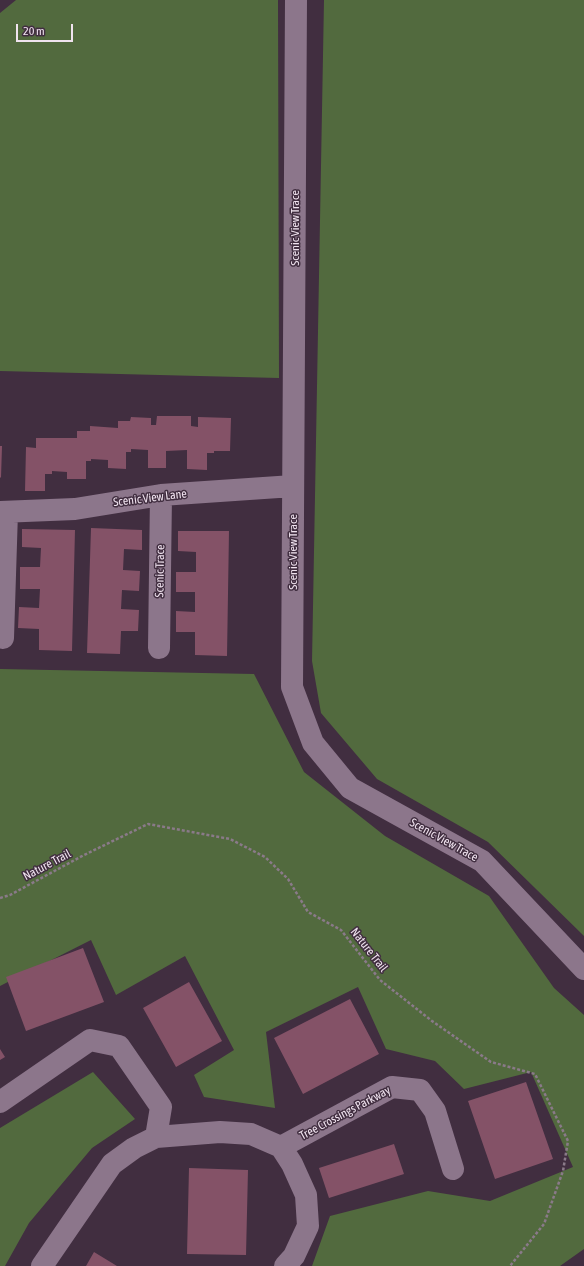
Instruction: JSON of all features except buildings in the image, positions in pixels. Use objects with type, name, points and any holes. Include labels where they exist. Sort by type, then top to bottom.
[{"type":"street","name":"Scenic View Trace","points":[[296,0],[292,687],[313,743],[350,788],[482,861],[584,969]]},
{"type":"street","name":"Scenic View Lane","points":[[3,638],[4,512],[75,509],[161,495],[293,486]]},
{"type":"street","name":"Scenic Trace","points":[[159,648],[161,495]]},
{"type":"street","points":[[0,1102],[90,1040],[119,1046],[161,1107],[156,1137]]},
{"type":"street","name":"Tree Crossings Parkway","points":[[280,1147],[392,1087],[420,1090],[436,1111],[454,1169]]},
{"type":"street","points":[[42,1266],[112,1164],[134,1148],[156,1137],[220,1132],[251,1134],[280,1147],[292,1164],[306,1195],[308,1226],[294,1256],[286,1266]]},
{"type":"path","name":"Nature Trail","points":[[0,898],[10,895],[84,855],[148,824],[230,839],[265,858],[288,879],[308,912],[342,930],[380,980],[432,1021],[491,1062],[535,1074],[568,1142],[563,1171],[544,1224],[510,1266]]},
{"type":"green space","points":[[16,0],[278,0],[279,378],[0,371],[0,13]]},
{"type":"green space","points":[[324,0],[584,0],[584,936],[488,842],[377,779],[321,713],[312,661]]},
{"type":"green space","points":[[0,669],[254,674],[304,772],[385,836],[489,896],[554,988],[584,1015],[584,1249],[560,1266],[312,1266],[330,1216],[428,1191],[490,1201],[573,1167],[531,1072],[464,1089],[435,1061],[386,1049],[358,987],[266,1032],[275,1108],[204,1097],[194,1075],[234,1050],[185,956],[116,995],[91,940],[0,986]]},
{"type":"green space","points":[[93,1072],[135,1119],[92,1148],[29,1223],[5,1266],[0,1266],[0,1128]]}]
